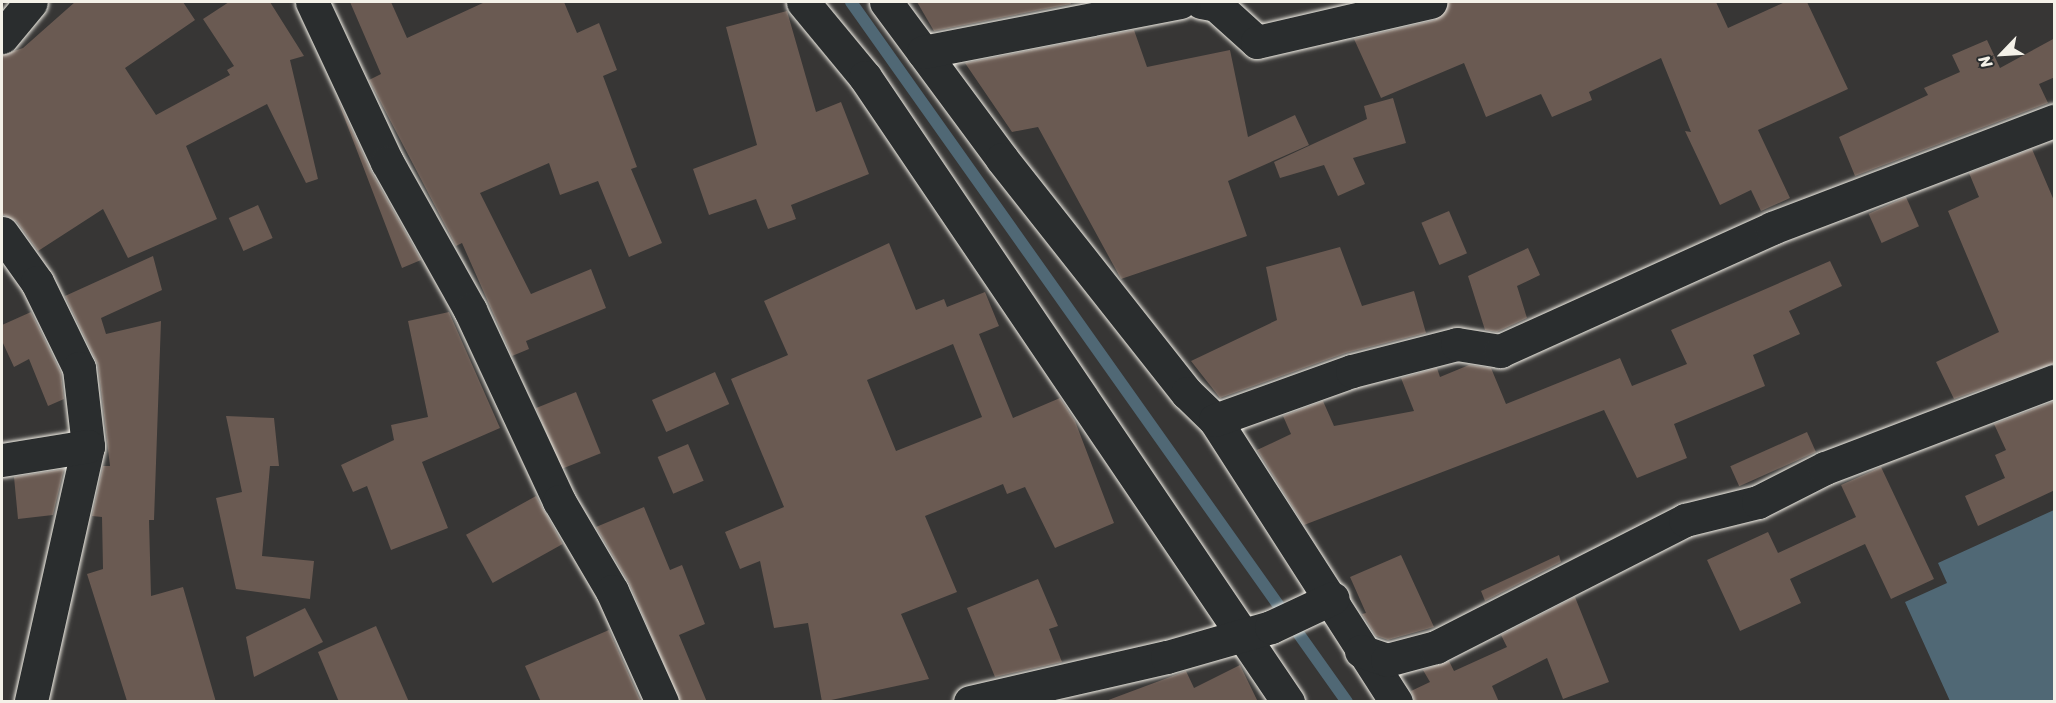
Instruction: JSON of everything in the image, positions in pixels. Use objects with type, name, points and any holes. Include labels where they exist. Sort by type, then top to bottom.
[{"type":"street","points":[[2,37],[31,2]]},
{"type":"street","points":[[312,2],[387,162],[470,310],[559,501],[612,591],[662,702]]},
{"type":"street","points":[[803,2],[865,77],[1257,631],[1288,702]]},
{"type":"street","points":[[886,2],[1180,384],[1215,420],[1320,605],[1360,651],[1396,702]]},
{"type":"street","points":[[923,52],[1180,2]]},
{"type":"street","points":[[1201,2],[1216,5],[1257,42],[1430,2]]},
{"type":"street","points":[[1215,420],[1352,371],[1457,344],[1500,351],[1772,228],[2055,120]]},
{"type":"street","points":[[2,233],[37,282],[79,368],[88,446],[31,702]]},
{"type":"street","points":[[1360,651],[1387,660],[1436,647],[1685,520],[1758,502],[1825,468],[2055,381]]},
{"type":"street","points":[[2,460],[88,446]]},
{"type":"street","points":[[970,702],[1257,631],[1320,605]]},
{"type":"water","points":[[2054,510],[2054,701],[1950,701],[1905,602],[1947,583],[1938,563]]},
{"type":"building","points":[[75,2],[183,2],[195,20],[125,68],[156,115],[230,75],[227,70],[234,66],[203,19],[229,2],[270,2],[304,56],[290,60],[318,179],[306,183],[267,104],[186,146],[217,219],[128,258],[103,209],[38,251],[17,222],[2,214],[2,55],[23,48]]},
{"type":"building","points":[[350,2],[391,2],[407,38],[485,2],[564,2],[577,33],[599,23],[617,70],[603,76],[637,167],[631,169],[662,243],[629,257],[598,181],[560,195],[549,163],[480,193],[531,294],[591,269],[606,308],[526,341],[529,349],[512,356],[462,243],[456,246],[369,80],[381,74]]},
{"type":"building","points":[[917,2],[1070,2],[1071,4],[934,31]]},
{"type":"building","points":[[1448,2],[1716,2],[1728,28],[1785,2],[1807,2],[1848,89],[1758,130],[1790,198],[1761,211],[1751,190],[1720,205],[1685,131],[1691,132],[1661,58],[1589,92],[1592,100],[1552,117],[1541,94],[1486,117],[1464,63],[1381,98],[1354,39],[1435,20]]},
{"type":"building","points":[[787,11],[816,112],[841,102],[869,174],[791,205],[796,219],[768,229],[756,199],[709,215],[693,169],[757,145],[726,27]]},
{"type":"building","points":[[1134,30],[1147,67],[1230,50],[1248,137],[1295,115],[1309,145],[1228,181],[1247,236],[1121,279],[1038,127],[1012,132],[965,63]]},
{"type":"building","points":[[2055,38],[2055,77],[2039,84],[2048,103],[1855,176],[1839,137],[1928,95],[1924,88],[1960,72],[1952,55],[1987,40],[2000,68]]},
{"type":"building","points":[[336,96],[371,171],[421,260],[402,268]]},
{"type":"building","points":[[1393,98],[1406,143],[1353,158],[1365,184],[1338,196],[1324,165],[1280,178],[1274,162],[1367,119],[1364,106]]},
{"type":"building","points":[[2032,149],[2055,203],[2055,363],[1954,399],[1936,362],[1999,332],[1948,211],[1979,197],[1969,173]]},
{"type":"building","points":[[1906,197],[1919,226],[1882,243],[1869,214]]},
{"type":"building","points":[[258,205],[273,238],[243,251],[229,218]]},
{"type":"building","points":[[1449,211],[1467,253],[1439,265],[1421,223]]},
{"type":"building","points":[[889,243],[916,310],[944,299],[947,307],[985,292],[999,326],[979,334],[1013,418],[1060,398],[1075,421],[1114,523],[1055,548],[1025,487],[1007,494],[1003,484],[925,516],[957,592],[901,614],[929,679],[822,702],[808,623],[774,628],[760,561],[740,569],[725,532],[784,507],[731,379],[788,355],[764,301]],"holes":[[[953,344],[982,417],[896,451],[867,380]]]},
{"type":"building","points":[[1340,247],[1362,306],[1414,291],[1426,333],[1346,353],[1220,398],[1191,361],[1277,320],[1266,267]]},
{"type":"building","points":[[1528,248],[1540,275],[1517,286],[1527,318],[1497,332],[1485,330],[1468,276]]},
{"type":"building","points":[[153,256],[162,290],[101,318],[106,334],[161,321],[154,520],[149,520],[151,596],[183,587],[216,702],[127,701],[87,574],[103,569],[102,517],[92,516],[103,466],[110,466],[98,365],[65,296]]},
{"type":"building","points":[[1830,261],[1842,286],[1789,311],[1800,334],[1753,355],[1765,386],[1674,424],[1687,458],[1637,478],[1604,410],[1304,525],[1257,450],[1291,434],[1283,416],[1323,401],[1334,426],[1414,411],[1401,378],[1437,368],[1440,377],[1469,365],[1491,368],[1506,404],[1620,358],[1632,386],[1687,364],[1671,330]]},
{"type":"building","points":[[31,312],[61,373],[64,399],[48,406],[29,359],[14,367],[2,341],[2,325]]},
{"type":"building","points":[[449,312],[500,428],[422,462],[448,528],[391,550],[367,486],[353,492],[341,465],[394,440],[391,425],[428,417],[408,321]]},
{"type":"building","points":[[715,372],[729,404],[666,432],[652,400]]},
{"type":"building","points":[[576,392],[601,453],[561,469],[536,408]]},
{"type":"building","points":[[2055,401],[2055,490],[1978,526],[1965,496],[2005,478],[1995,455],[2006,450],[1994,424]]},
{"type":"building","points":[[226,416],[274,418],[279,466],[270,466],[262,556],[314,561],[310,599],[236,589],[216,498],[242,492]]},
{"type":"building","points":[[1807,432],[1816,452],[1739,486],[1730,466]]},
{"type":"building","points":[[688,444],[704,481],[673,494],[658,457]]},
{"type":"building","points":[[1881,467],[1934,579],[1891,599],[1865,544],[1790,579],[1801,603],[1740,631],[1707,560],[1768,532],[1778,553],[1856,517],[1841,485]]},
{"type":"building","points":[[64,469],[53,515],[18,519],[14,477]]},
{"type":"building","points":[[536,496],[563,544],[493,583],[466,535]]},
{"type":"building","points":[[644,507],[670,570],[682,565],[705,624],[679,635],[707,702],[680,702],[629,583],[596,527]]},
{"type":"building","points":[[1401,555],[1434,627],[1388,640],[1376,636],[1362,614],[1366,613],[1350,577]]},
{"type":"building","points":[[1559,555],[1561,562],[1485,601],[1481,591]]},
{"type":"building","points":[[1038,579],[1058,626],[1049,629],[1062,662],[995,677],[967,608]]},
{"type":"building","points":[[1575,597],[1609,682],[1563,699],[1547,658],[1492,686],[1499,702],[1415,702],[1411,691],[1430,682],[1423,670],[1449,661],[1454,671],[1507,647],[1501,635]]},
{"type":"building","points":[[305,608],[323,642],[254,677],[246,637]]},
{"type":"building","points":[[376,626],[409,702],[339,702],[318,652]]},
{"type":"building","points":[[609,630],[641,702],[541,702],[525,666]]},
{"type":"building","points":[[1240,665],[1258,702],[1103,702],[1186,671],[1194,688]]},
{"type":"waterway","points":[[851,2],[1347,702]]}]
